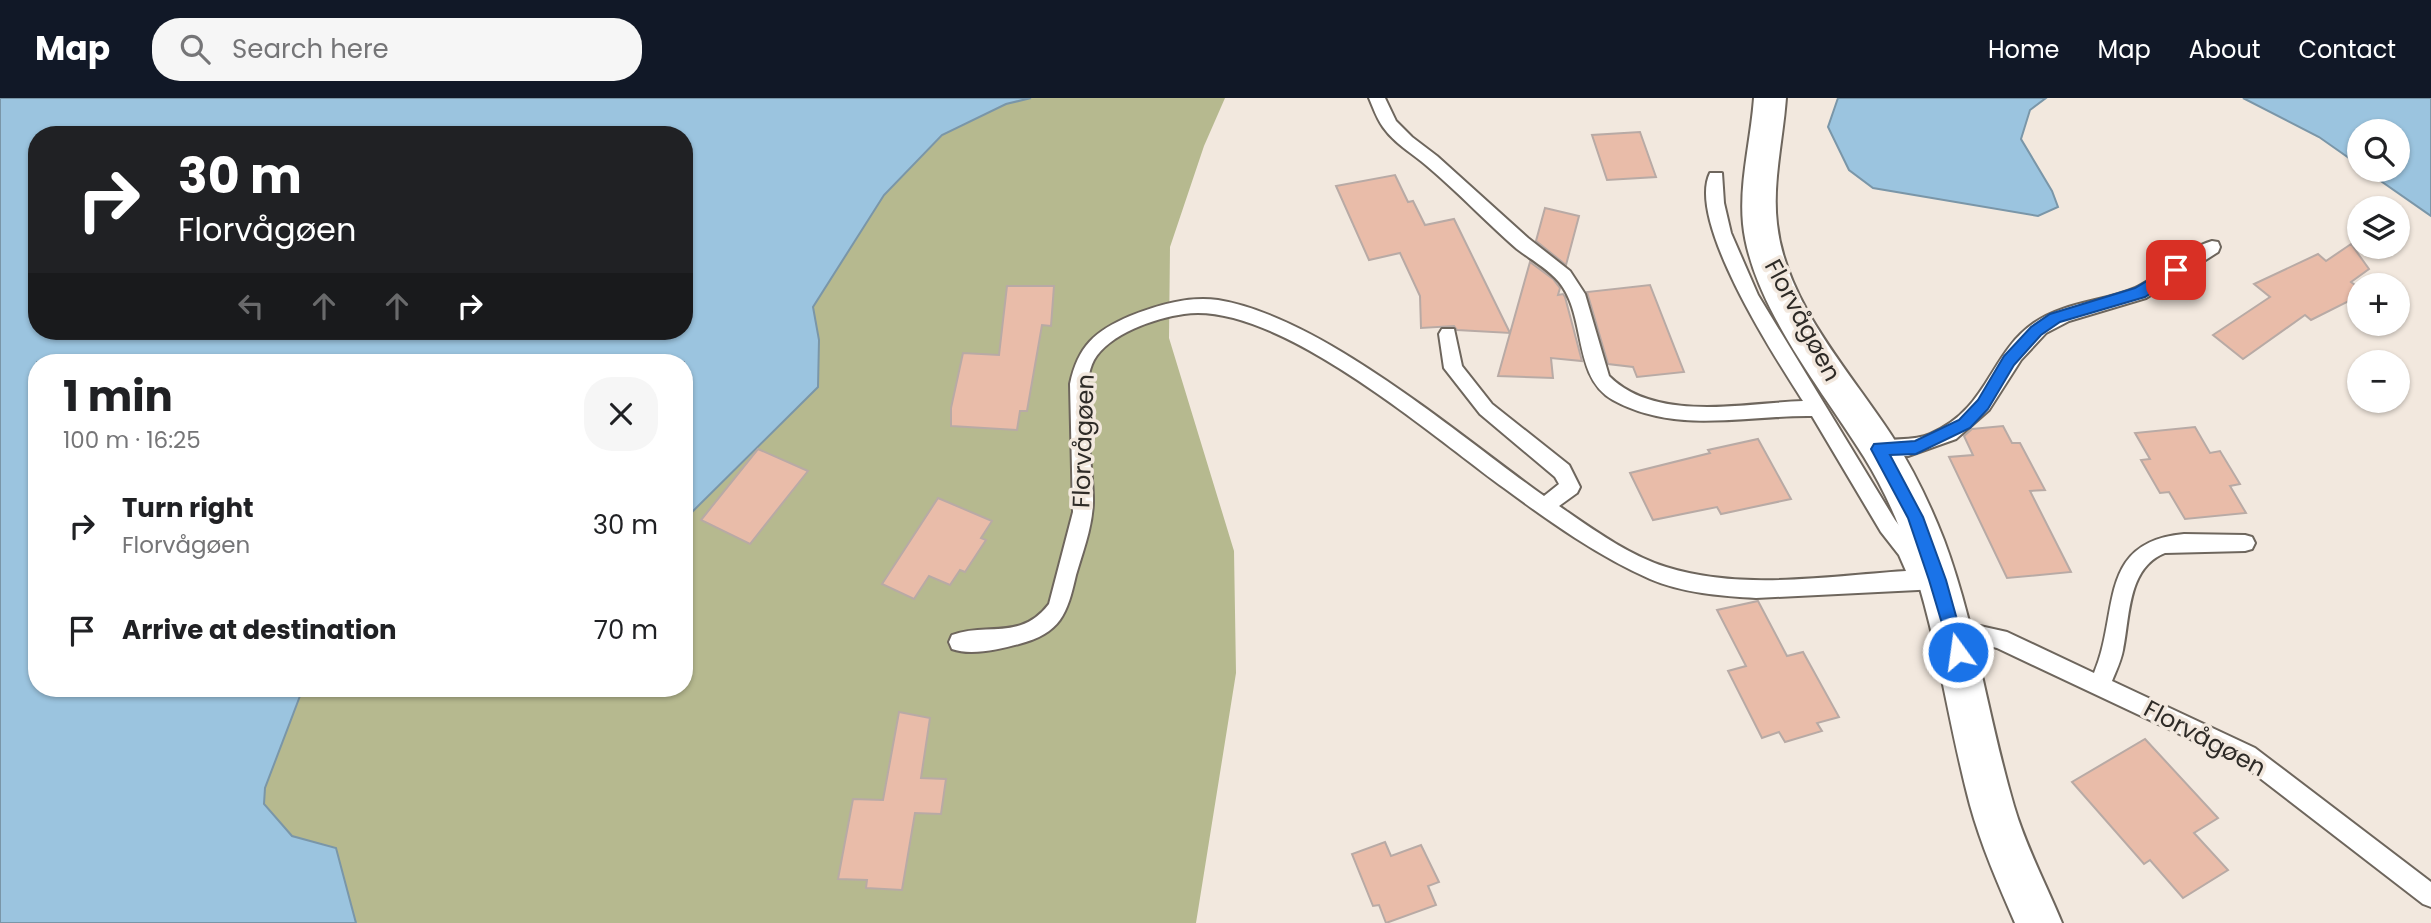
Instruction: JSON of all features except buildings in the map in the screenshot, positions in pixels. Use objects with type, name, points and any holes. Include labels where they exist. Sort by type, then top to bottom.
[{"type":"street","name":"Florvågøen","points":[[1770,98],[1760,205],[1762,237],[1769,263],[1803,331],[1879,449],[1915,517],[1928,580],[1953,629],[1989,792],[2025,894],[2039,923]]},
{"type":"lane","name":"Florvågøen","points":[[1377,98],[1389,124],[1406,141],[1522,243],[1564,276],[1576,294],[1601,380],[1608,390],[1623,398],[1709,415],[1795,407],[1818,409]]},
{"type":"lane","name":"Florvågøen","points":[[1716,177],[1720,226],[1741,278],[1778,348],[1888,526],[1928,580]]},
{"type":"lane","points":[[1879,449],[1916,448],[1964,424],[1983,405],[2009,361],[2036,331],[2055,318],[2140,293],[2212,247]]},
{"type":"lane","name":"Florvågøen","points":[[959,642],[997,641],[1017,636],[1043,624],[1055,613],[1075,546],[1083,505],[1079,424],[1083,367],[1089,353],[1133,321],[1189,306],[1211,306],[1254,317],[1286,331],[1363,376],[1583,531],[1660,574],[1716,587],[1777,590],[1928,580]]},
{"type":"lane","points":[[1448,334],[1453,368],[1486,409],[1541,452],[1569,481],[1570,487],[1546,505]]},
{"type":"lane","points":[[2100,684],[2111,656],[2122,593],[2133,568],[2144,556],[2161,545],[2194,542],[2245,543]]},
{"type":"lane","name":"Florvågøen","points":[[1953,629],[2000,639],[2247,755],[2431,896]]},
{"type":"green space","points":[[1031,98],[1225,98],[1204,146],[1170,247],[1169,338],[1234,551],[1236,673],[1196,923],[356,923],[336,848],[292,837],[264,804],[265,788],[300,697],[693,697],[693,511],[818,387],[819,340],[813,307],[884,195],[943,135],[1006,104]]},
{"type":"water","points":[[0,98],[1031,98],[1006,104],[942,135],[884,195],[813,307],[819,340],[818,387],[693,511],[693,354],[28,354],[28,697],[300,697],[265,788],[264,804],[292,836],[336,848],[356,923],[0,923]]},
{"type":"water","points":[[1838,98],[2046,98],[2030,110],[2021,139],[2052,191],[2058,207],[2038,216],[1873,188],[1849,170],[1828,127]]},
{"type":"water","points":[[2243,98],[2431,98],[2431,216],[2410,201],[2410,196],[2402,196],[2382,182],[2410,182],[2410,119],[2347,119],[2347,157],[2319,137]]},
{"type":"route","points":[[1958,652],[1938,580],[1915,517],[1879,449],[1916,448],[1937,440],[1964,424],[1983,405],[2009,361],[2036,331],[2055,318],[2140,293],[2176,270]]}]
